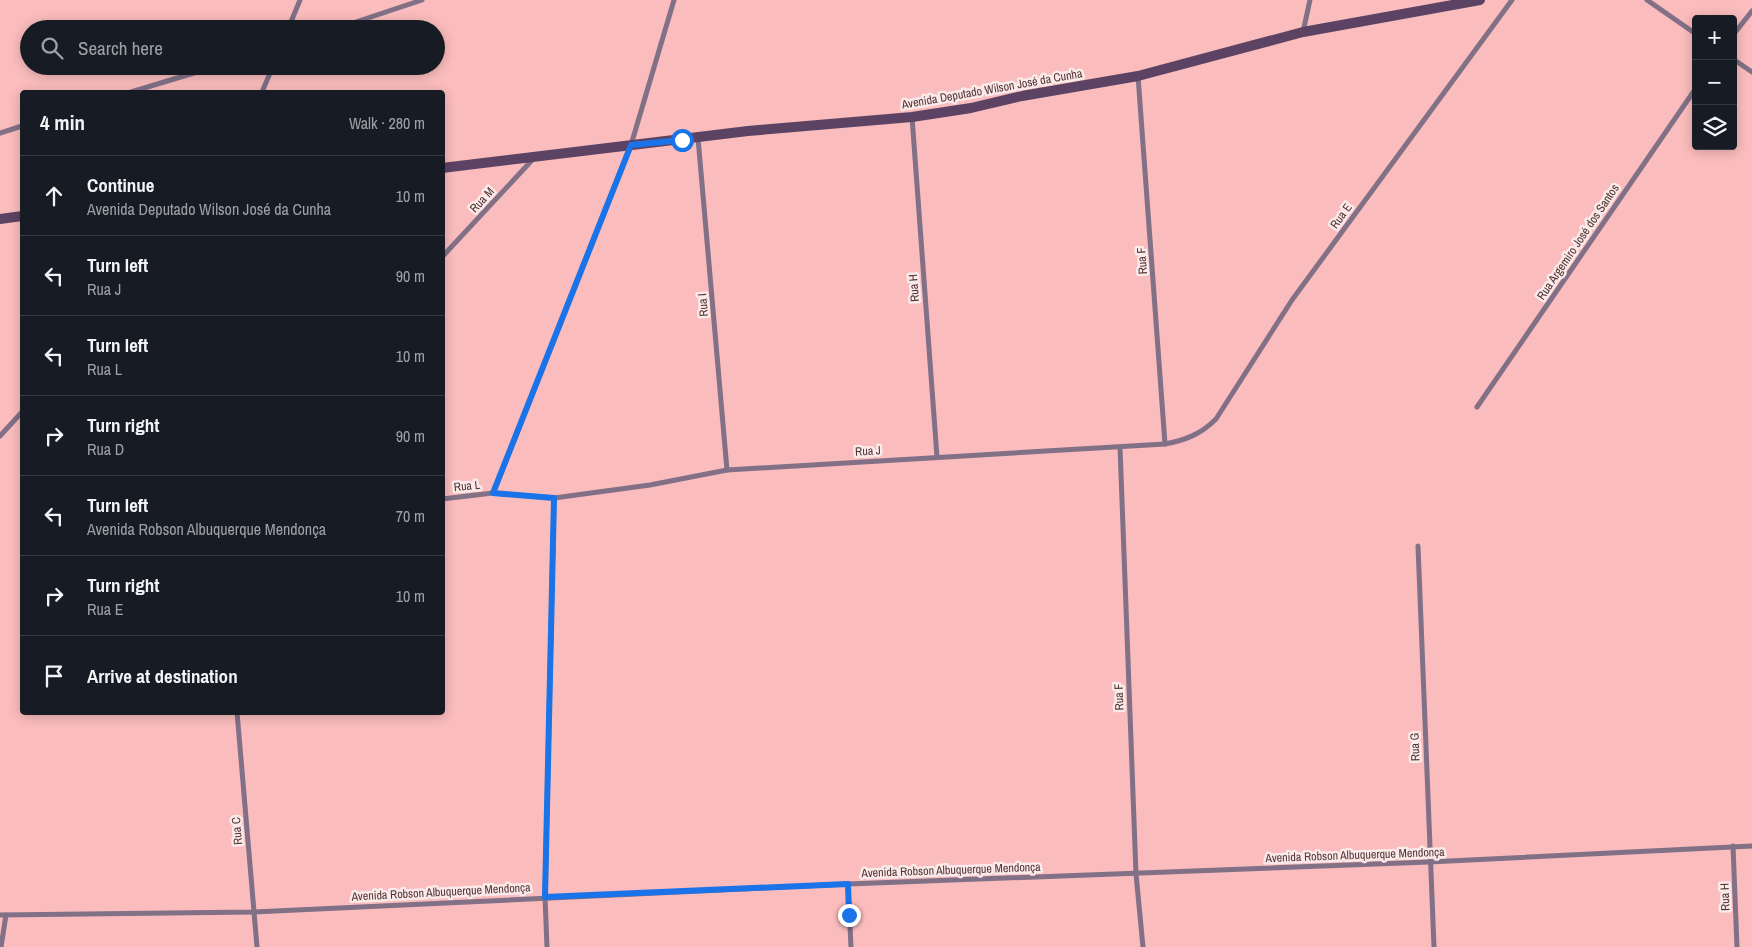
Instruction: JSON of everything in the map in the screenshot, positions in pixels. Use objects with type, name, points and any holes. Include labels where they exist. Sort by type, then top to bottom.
[{"type":"street","points":[[292,20],[300,0]]},
{"type":"street","points":[[362,20],[422,0]]},
{"type":"street","points":[[493,493],[631,145],[674,0]]},
{"type":"street","points":[[1303,32],[1310,0]]},
{"type":"street","name":"Avenida Deputado Wilson José da Cunha","points":[[445,168],[748,131],[912,118],[1138,76],[1303,32],[1480,0]]},
{"type":"street","name":"Rua E","points":[[1185,440],[1204,429],[1216,418],[1292,300],[1512,0]]},
{"type":"street","points":[[1647,0],[1692,31]]},
{"type":"street","points":[[1737,30],[1752,11]]},
{"type":"street","points":[[1734,60],[1752,72]]},
{"type":"street","points":[[139,90],[188,75]]},
{"type":"street","points":[[263,90],[269,75]]},
{"type":"street","name":"Rua F","points":[[1138,76],[1165,444]]},
{"type":"street","name":"Rua Argemiro José dos Santos","points":[[1477,408],[1692,94]]},
{"type":"street","name":"Rua H","points":[[912,118],[937,457]]},
{"type":"street","points":[[0,133],[20,127]]},
{"type":"street","name":"Rua I","points":[[698,138],[727,470]]},
{"type":"street","name":"Rua M","points":[[445,254],[536,157]]},
{"type":"street","points":[[0,218],[20,216]]},
{"type":"street","points":[[0,436],[20,414]]},
{"type":"street","name":"Rua J","points":[[554,498],[650,485],[727,470],[1120,447],[1165,444],[1185,440]]},
{"type":"street","name":"Rua F","points":[[1120,447],[1136,874],[1143,947]]},
{"type":"street","name":"Rua L","points":[[445,499],[493,493],[554,498]]},
{"type":"street","points":[[547,947],[545,897],[554,498]]},
{"type":"street","name":"Rua G","points":[[1418,546],[1429,862],[1434,947]]},
{"type":"street","name":"Rua C","points":[[237,715],[257,947]]},
{"type":"street","name":"Rua H","points":[[1733,846],[1737,947]]},
{"type":"street","name":"Avenida Robson Albuquerque Mendonça","points":[[3,915],[254,912],[545,897],[1429,862],[1752,846]]},
{"type":"street","points":[[848,884],[851,947]]},
{"type":"street","points":[[1,947],[3,915]]},
{"type":"route","points":[[682,140],[631,145],[493,493],[554,498],[545,897],[848,884],[849,915]]}]
